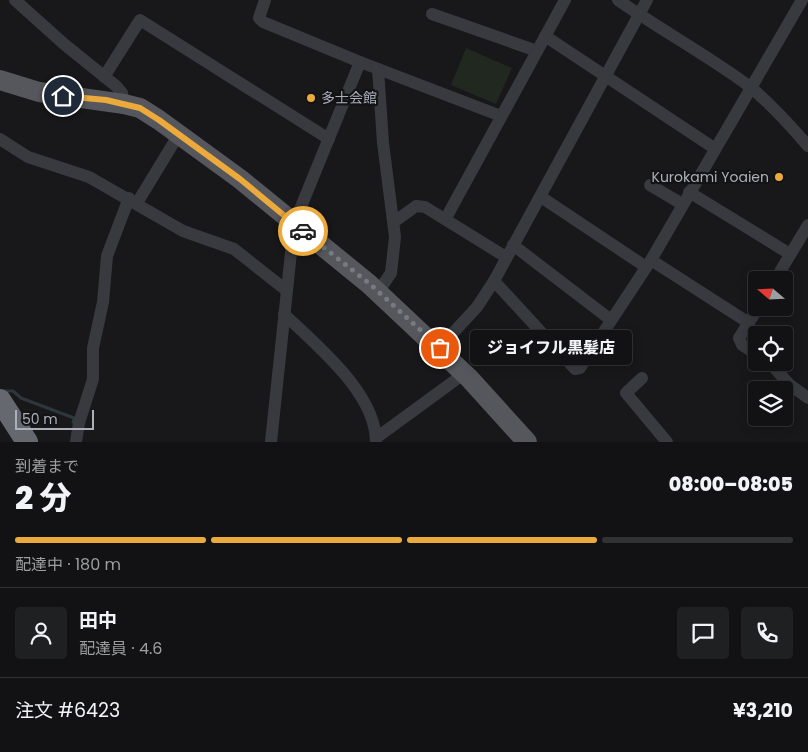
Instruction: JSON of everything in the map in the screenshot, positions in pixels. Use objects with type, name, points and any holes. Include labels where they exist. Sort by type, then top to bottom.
[{"type":"highway","points":[[0,400],[27,442]]},
{"type":"highway","points":[[0,421],[14,442]]},
{"type":"main road","points":[[0,80],[39,92],[140,108],[179,134],[240,179],[378,292],[465,373],[527,442]]},
{"type":"street","points":[[16,0],[122,93],[124,104]]},
{"type":"street","points":[[265,0],[259,18],[263,22],[360,62],[501,116]]},
{"type":"street","points":[[446,218],[565,0]]},
{"type":"street","points":[[618,0],[678,41],[695,48],[750,88],[808,146]]},
{"type":"street","points":[[440,348],[477,307],[494,281],[647,0]]},
{"type":"street","points":[[494,281],[575,369],[580,368],[649,263],[714,148],[802,0]]},
{"type":"street","points":[[432,14],[536,51]]},
{"type":"street","points":[[104,76],[140,20],[328,139]]},
{"type":"street","points":[[545,36],[714,148]]},
{"type":"street","points":[[271,442],[294,224],[360,62]]},
{"type":"street","points":[[378,69],[384,143],[396,237],[392,272],[378,292]]},
{"type":"street","points":[[76,442],[79,423],[93,379],[93,348],[103,302],[108,256],[133,201],[179,134]]},
{"type":"street","points":[[0,139],[28,157],[89,177],[183,231],[234,249],[286,290]]},
{"type":"street","points":[[650,185],[682,204]]},
{"type":"street","points":[[689,192],[790,254]]},
{"type":"street","points":[[541,197],[749,322]]},
{"type":"street","points":[[394,222],[416,206],[425,207],[446,218],[506,257]]},
{"type":"street","points":[[780,271],[808,225]]},
{"type":"street","points":[[513,245],[611,320]]},
{"type":"street","points":[[284,314],[338,367],[368,407],[376,426],[376,440]]},
{"type":"street","points":[[748,348],[740,342],[739,338],[753,316]]},
{"type":"street","points":[[777,371],[790,385],[808,398]]},
{"type":"street","points":[[376,440],[465,373]]},
{"type":"street","points":[[642,378],[626,393],[666,442]]},
{"type":"shaded area","points":[[466,48],[512,68],[496,104],[451,85]]},
{"type":"waterway","points":[[3,391],[13,391],[21,398],[74,418],[73,422]]},
{"type":"way so far","points":[[303,231],[370,284],[440,348]]},
{"type":"place","name":"多士会館","points":[[311,98]]},
{"type":"place","name":"Kurokami Yoaien","points":[[779,177]]},
{"type":"place","name":"ジョイフル黒髪店","points":[[440,348]]},
{"type":"route","points":[[63,96],[106,100],[140,108],[240,179],[303,231]]}]
